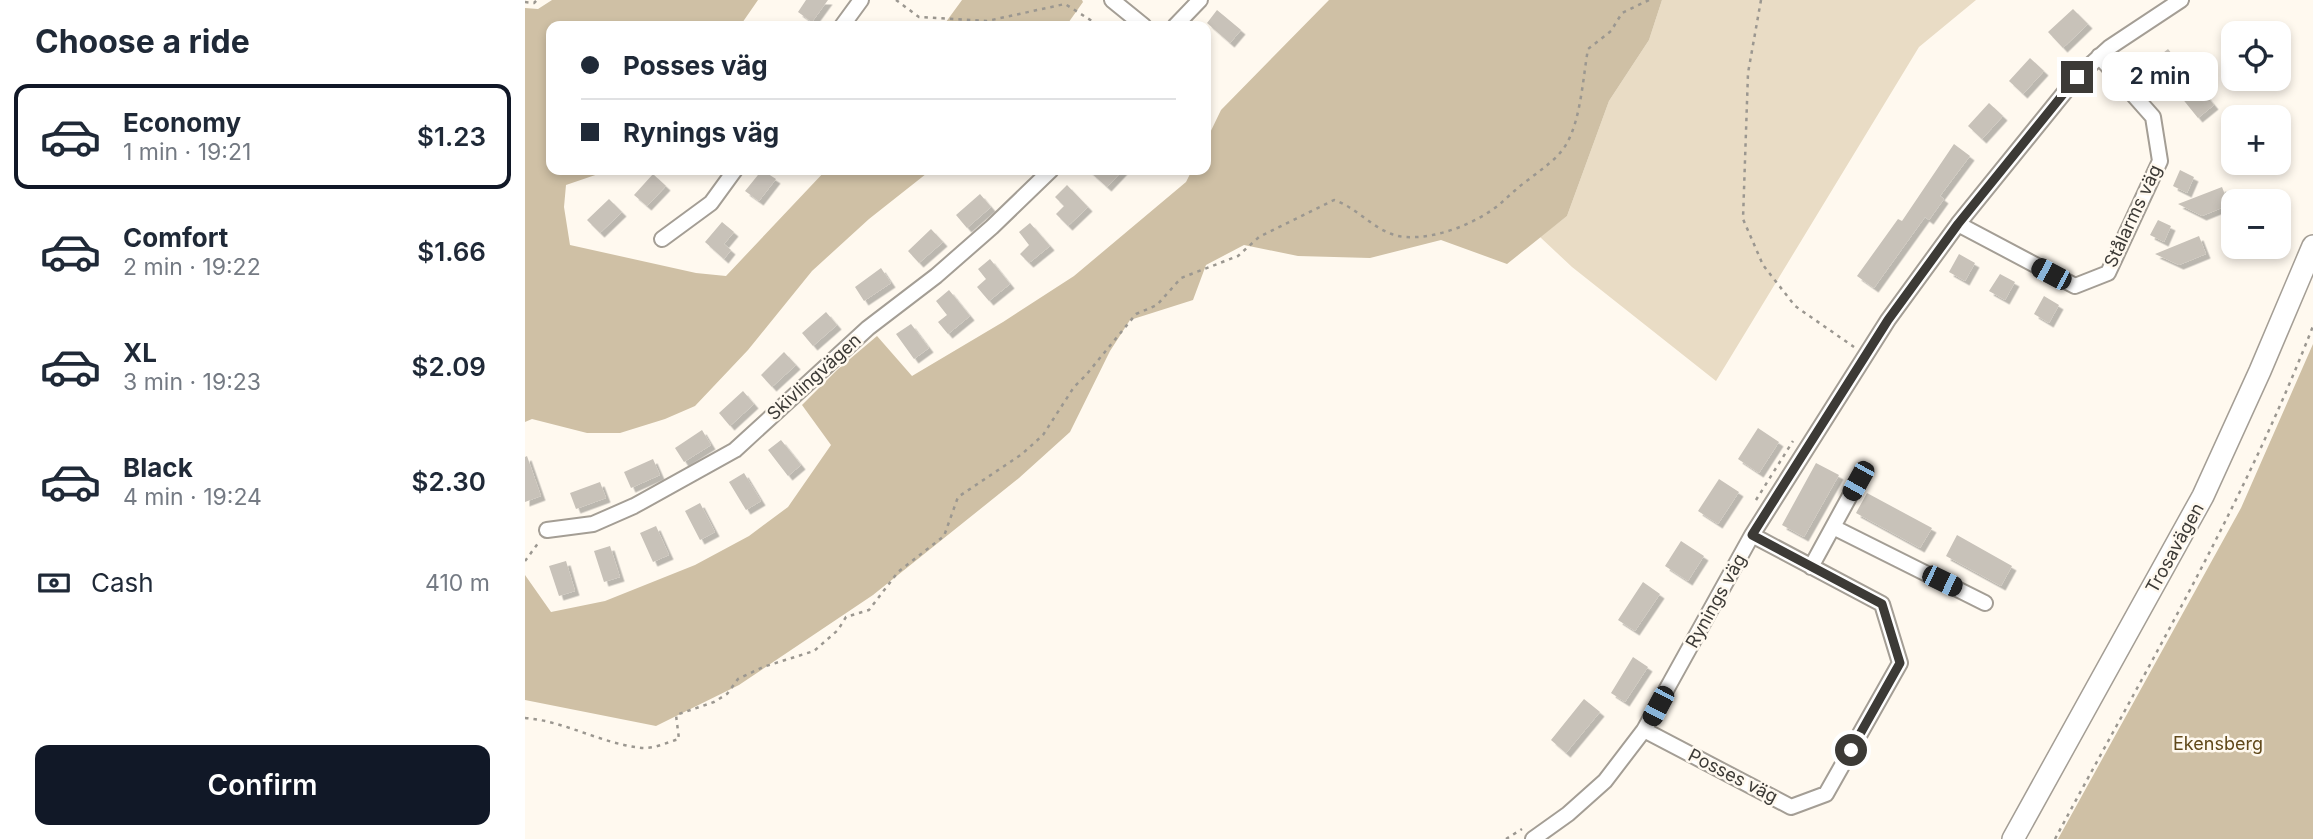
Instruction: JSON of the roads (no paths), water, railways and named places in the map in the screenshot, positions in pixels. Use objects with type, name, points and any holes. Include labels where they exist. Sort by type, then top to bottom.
[{"type":"main road","name":"Trosavägen","points":[[2013,839],[2203,496],[2313,246]]},
{"type":"street","points":[[846,21],[861,0]]},
{"type":"street","points":[[1112,0],[1137,21]]},
{"type":"street","points":[[1180,21],[1199,0]]},
{"type":"street","name":"Rynings väg","points":[[1532,839],[1568,814],[1605,781],[1644,730],[1752,535],[1888,320],[1958,224],[2077,77],[2099,56],[2181,0]]},
{"type":"street","name":"Stålarms väg","points":[[1958,224],[2075,286],[2108,273],[2160,161],[2153,117],[2099,56]]},
{"type":"street","points":[[662,239],[711,203],[732,175]]},
{"type":"street","name":"Skivlingvägen","points":[[547,530],[593,524],[634,506],[735,450],[868,328],[983,236],[1046,175]]},
{"type":"street","points":[[1811,567],[1858,481]]},
{"type":"street","points":[[1833,527],[1985,603]]},
{"type":"street","name":"Posses väg","points":[[1644,730],[1791,807],[1826,794],[1900,663],[1882,604],[1752,535]]},
{"type":"park label","name":"Ekensberg","points":[[2218,744]]}]
